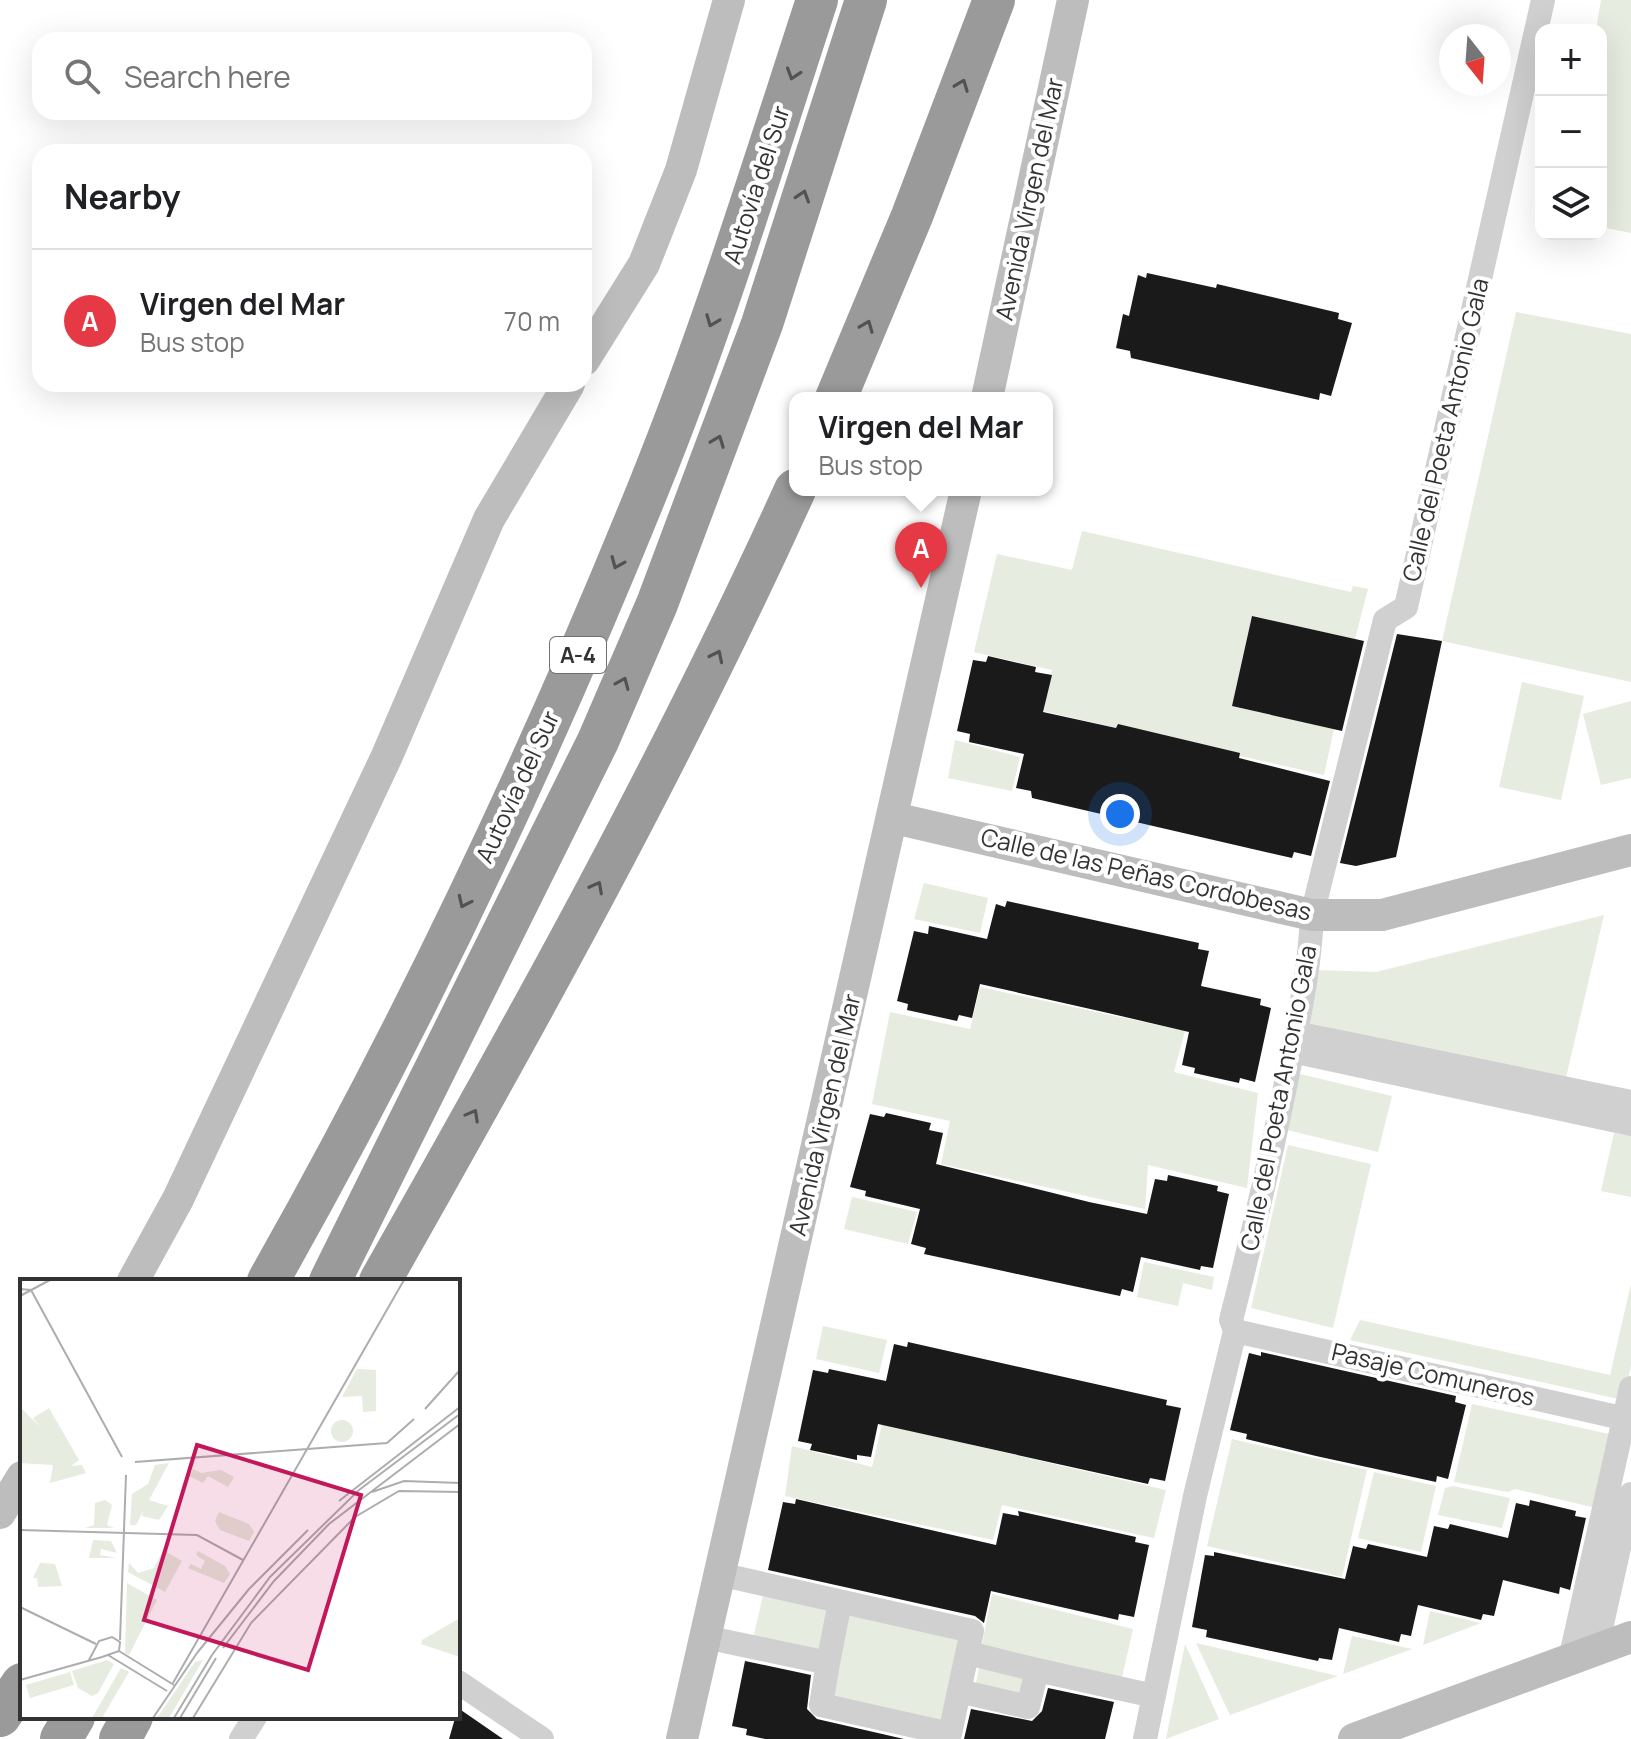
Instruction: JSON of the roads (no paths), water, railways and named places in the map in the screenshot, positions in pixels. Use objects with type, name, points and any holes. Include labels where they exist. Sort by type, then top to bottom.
[{"type":"highway","name":"Autovía del Sur","points":[[269,1279],[342,1151],[551,717],[651,483],[717,307],[817,0]]},
{"type":"highway","name":"Autovía del Sur","points":[[331,1279],[598,741],[657,604],[762,324],[866,0]]},
{"type":"highway","points":[[839,392],[912,216],[994,0]]},
{"type":"highway","points":[[381,1279],[509,1053],[669,753],[792,496]]},
{"type":"highway","points":[[361,1279],[492,1013],[598,741]]},
{"type":"highway","points":[[0,1674],[20,1656]]},
{"type":"highway","points":[[0,1716],[20,1687]]},
{"type":"highway","points":[[61,1739],[73,1719]]},
{"type":"highway","points":[[120,1739],[131,1719]]},
{"type":"street","points":[[592,347],[644,264],[681,170],[729,0]]},
{"type":"street","name":"Avenida Virgen del Mar","points":[[988,392],[1073,0]]},
{"type":"street","name":"Calle del Poeta Antonio Gala","points":[[1145,1739],[1195,1496],[1235,1331],[1231,1320],[1263,1192],[1294,1042],[1311,948],[1312,915],[1385,620],[1406,607],[1543,0]]},
{"type":"street","points":[[134,1279],[178,1199],[386,758],[489,519],[564,392]]},
{"type":"street","name":"Avenida Virgen del Mar","points":[[682,1739],[894,818],[965,496]]},
{"type":"street","name":"Calle de las Peñas Cordobesas","points":[[894,818],[1312,915],[1382,915],[1631,850]]},
{"type":"street","points":[[1294,1042],[1631,1102]]},
{"type":"street","points":[[1294,1042],[1631,1124]]},
{"type":"street","name":"Pasaje Comuneros","points":[[1235,1331],[1627,1419]]},
{"type":"street","points":[[1583,1655],[1631,1388]]},
{"type":"street","points":[[0,1513],[20,1480]]},
{"type":"street","points":[[1583,1655],[1631,1494]]},
{"type":"street","points":[[719,1574],[972,1631],[950,1734],[821,1705],[840,1602]]},
{"type":"street","points":[[705,1637],[828,1663]]},
{"type":"street","points":[[1354,1739],[1631,1637]]},
{"type":"street","points":[[968,1653],[1154,1696]]},
{"type":"street","points":[[959,1691],[1028,1707],[1037,1670]]},
{"type":"street","points":[[460,1683],[542,1739]]},
{"type":"street","points":[[241,1739],[254,1719]]},
{"type":"place","name":"Virgen del Mar","points":[[921,588]]}]
